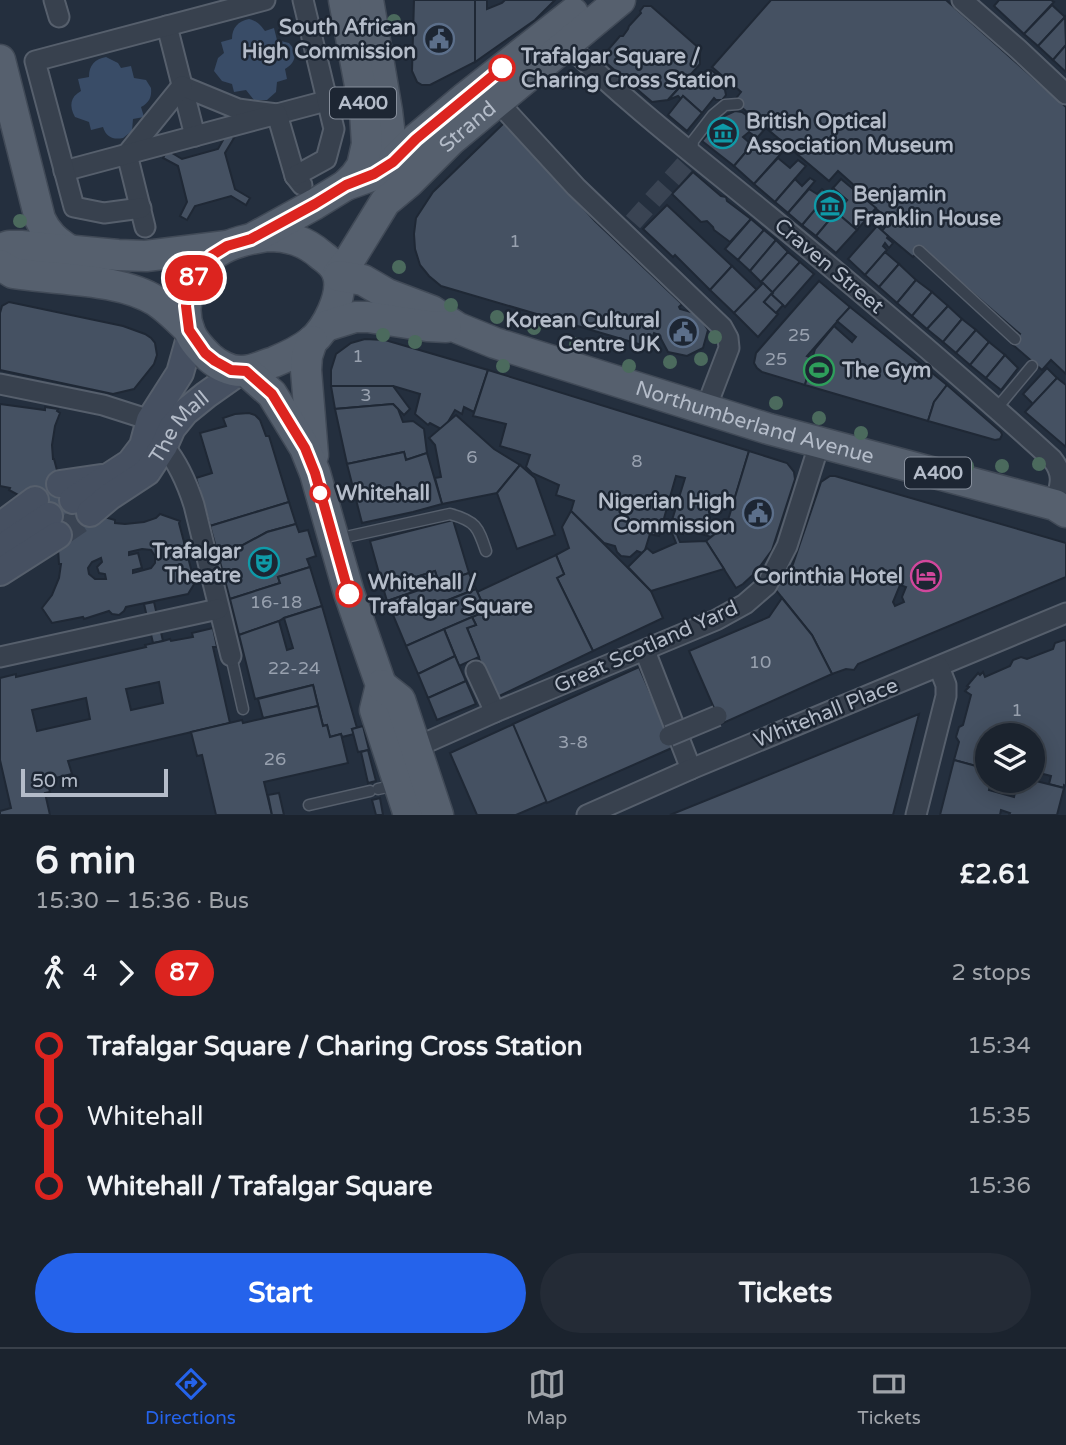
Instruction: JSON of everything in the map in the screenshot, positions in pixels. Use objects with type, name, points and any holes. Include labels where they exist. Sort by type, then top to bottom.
[{"type":"main road","name":"A400","points":[[344,0],[365,112],[367,144],[362,166],[346,185]]},
{"type":"main road","name":"A400","points":[[368,0],[393,162],[385,202]]},
{"type":"main road","name":"Strand","points":[[239,242],[393,162],[446,114],[564,22],[588,0]]},
{"type":"main road","name":"Strand","points":[[338,275],[351,259],[385,202],[451,140],[620,0]]},
{"type":"main road","points":[[0,60],[40,219],[52,238],[69,250]]},
{"type":"main road","points":[[0,249],[21,246],[146,256],[282,236],[313,248],[330,262],[339,282],[334,307],[307,356],[306,381],[315,473]]},
{"type":"main road","points":[[190,332],[186,306],[193,279],[206,261],[239,242]]},
{"type":"main road","points":[[0,265],[13,273],[121,287],[140,293],[155,300],[174,315],[205,353],[231,370],[243,371],[280,359],[319,334]]},
{"type":"main road","name":"Northumberland Avenue","points":[[338,275],[363,280],[387,294],[432,311],[458,328],[495,343],[769,429],[1062,506]]},
{"type":"main road","name":"Northumberland Avenue","points":[[319,334],[355,317],[458,328]]},
{"type":"main road","points":[[243,371],[272,394],[305,448],[315,473],[349,593],[381,685],[400,700],[391,774],[409,815]]},
{"type":"main road","points":[[391,774],[438,815]]},
{"type":"street","points":[[127,154],[143,218],[74,206],[35,61],[265,0]]},
{"type":"street","points":[[277,114],[299,180],[326,159],[334,129],[303,0]]},
{"type":"street","points":[[962,0],[1066,94]]},
{"type":"street","points":[[167,26],[195,136]]},
{"type":"street","name":"Craven Street","points":[[567,44],[689,158],[829,265],[997,408],[1058,466],[1061,474],[1062,506]]},
{"type":"street","points":[[182,86],[238,109],[277,114]]},
{"type":"street","points":[[127,154],[182,86]]},
{"type":"street","points":[[64,171],[326,101]]},
{"type":"street","points":[[498,102],[576,187],[628,227],[722,327],[728,338],[729,348],[706,408]]},
{"type":"street","name":"The Mall","points":[[190,332],[180,373],[150,420],[143,446],[130,463],[74,499],[109,497],[147,472],[172,428],[186,412],[206,395],[243,371]]},
{"type":"street","points":[[0,384],[103,405],[150,420]]},
{"type":"street","name":"Great Scotland Yard","points":[[391,774],[495,712],[645,651],[716,620],[745,604],[767,585],[787,546],[820,442]]},
{"type":"street","points":[[164,446],[176,461],[194,505],[231,656]]},
{"type":"street","points":[[0,526],[47,517]]},
{"type":"street","points":[[0,549],[47,517]]},
{"type":"street","points":[[0,572],[47,517]]},
{"type":"street","points":[[0,657],[218,609]]},
{"type":"street","name":"Whitehall Place","points":[[587,815],[1066,613]]},
{"type":"street","points":[[645,651],[691,769]]},
{"type":"street","points":[[916,815],[946,696],[946,685],[940,667]]},
{"type":"street","points":[[476,671],[495,712]]},
{"type":"street","points":[[669,736],[717,716]]},
{"type":"lane","points":[[689,158],[693,141],[713,115],[725,105],[738,104]]},
{"type":"lane","points":[[919,251],[1015,339]]},
{"type":"lane","points":[[997,408],[1032,366]]},
{"type":"lane","points":[[333,540],[450,514],[467,519],[480,531],[486,551]]},
{"type":"lane","points":[[231,656],[243,709]]},
{"type":"lane","points":[[309,805],[391,774]]},
{"type":"water","points":[[249,19],[258,23],[265,31],[274,28],[277,40],[289,43],[295,54],[292,64],[285,69],[287,79],[277,82],[276,92],[267,100],[254,100],[246,90],[234,92],[232,84],[222,81],[214,71],[218,58],[224,53],[221,42],[232,39],[236,26]]},
{"type":"water","points":[[106,57],[118,63],[121,68],[131,66],[134,78],[146,80],[151,88],[149,99],[141,107],[144,117],[133,119],[132,131],[123,138],[110,137],[103,127],[91,130],[89,122],[75,117],[72,109],[73,99],[81,91],[78,79],[89,77],[93,63]]},
{"type":"building","points":[[414,0],[475,0],[475,62],[430,85],[417,82],[412,71]]},
{"type":"building","points":[[475,0],[487,0],[487,9],[505,0],[555,0],[535,20],[475,62]]},
{"type":"building","points":[[771,0],[946,0],[1066,107],[1066,374],[1051,360],[1042,370],[1012,344],[1020,334],[921,248],[913,257],[882,231],[890,221],[838,171],[829,181],[734,101],[741,92],[712,67]]},
{"type":"building","points":[[999,0],[1054,2],[1024,34],[994,6]]},
{"type":"building","points":[[1052,5],[1065,17],[1038,46],[1024,34]]},
{"type":"building","points":[[644,6],[651,6],[700,49],[700,64],[668,100],[652,102],[604,61],[603,54],[623,36]]},
{"type":"building","points":[[1065,17],[1066,45],[1053,60],[1038,46]]},
{"type":"building","points":[[1066,45],[1066,72],[1053,60]]},
{"type":"building","points":[[711,70],[723,79],[719,85],[726,95],[722,100],[714,98],[702,113],[683,96],[681,99],[678,96],[668,100],[690,76],[696,81],[706,71]]},
{"type":"building","points":[[683,96],[702,113],[687,131],[668,115]]},
{"type":"building","points":[[735,111],[742,112],[765,129],[757,138],[749,132],[743,137],[752,145],[734,166],[702,141],[722,117]]},
{"type":"building","points":[[505,122],[595,221],[682,304],[680,309],[698,314],[708,330],[703,348],[687,356],[668,352],[659,335],[654,333],[649,347],[441,286],[429,276],[420,265],[415,249],[416,218],[433,192]]},
{"type":"building","points":[[227,133],[234,138],[225,153],[235,189],[250,198],[246,205],[231,196],[195,206],[187,220],[180,216],[187,202],[178,166],[163,158],[167,150],[182,159],[218,149]]},
{"type":"building","points":[[755,141],[768,153],[778,142],[786,148],[754,184],[734,166]]},
{"type":"building","points":[[778,158],[790,168],[798,160],[806,166],[775,202],[754,184]]},
{"type":"building","points":[[693,172],[751,219],[730,242],[707,221],[701,222],[672,194]]},
{"type":"building","points":[[810,178],[815,181],[788,213],[775,202],[795,179],[802,186]]},
{"type":"building","points":[[841,179],[876,208],[857,230],[836,212],[847,200],[833,188]]},
{"type":"building","name":"Benjamin Franklin House","points":[[833,188],[847,200],[816,236],[802,225]]},
{"type":"building","points":[[809,189],[817,194],[822,189],[828,194],[802,225],[788,213]]},
{"type":"building","points":[[667,205],[732,266],[710,290],[675,255],[673,257],[643,229]]},
{"type":"building","points":[[836,212],[857,230],[836,253],[816,236]]},
{"type":"building","points":[[751,219],[764,230],[738,260],[725,249]]},
{"type":"building","points":[[877,226],[893,243],[889,248],[885,243],[883,246],[887,250],[865,275],[848,259]]},
{"type":"building","points":[[764,230],[776,240],[750,271],[738,260]]},
{"type":"building","points":[[776,240],[788,252],[761,282],[750,271]]},
{"type":"building","points":[[788,252],[800,262],[773,293],[761,282]]},
{"type":"building","points":[[885,252],[899,264],[879,287],[865,275]]},
{"type":"building","points":[[800,262],[814,274],[785,307],[771,294]]},
{"type":"building","points":[[899,264],[916,280],[897,303],[879,287]]},
{"type":"building","points":[[732,266],[757,290],[734,313],[710,290]]},
{"type":"building","points":[[916,280],[932,292],[912,316],[897,303]]},
{"type":"building","points":[[819,281],[850,307],[807,356],[812,358],[805,385],[762,372],[754,363],[756,353]]},
{"type":"building","points":[[763,283],[773,293],[764,302],[778,314],[758,337],[734,313]]},
{"type":"building","points":[[932,292],[948,306],[927,329],[912,316]]},
{"type":"building","points":[[771,294],[783,305],[776,313],[764,302]]},
{"type":"building","points":[[9,302],[123,326],[145,334],[155,343],[157,355],[154,364],[134,389],[113,394],[0,370],[0,313],[2,306]]},
{"type":"building","points":[[948,306],[962,319],[943,342],[927,329]]},
{"type":"building","points":[[850,307],[947,385],[934,402],[928,421],[805,385],[815,349],[834,326],[852,342],[856,337],[837,321]]},
{"type":"building","points":[[962,319],[976,330],[956,353],[943,342]]},
{"type":"building","points":[[976,330],[989,342],[970,365],[956,353]]},
{"type":"building","points":[[365,339],[385,340],[488,370],[474,412],[464,407],[462,414],[455,410],[441,429],[430,423],[428,425],[415,414],[420,394],[393,386],[331,386],[331,370],[336,354],[351,343]]},
{"type":"building","points":[[989,342],[1005,355],[986,378],[970,365]]},
{"type":"building","points":[[1005,355],[1018,368],[1001,390],[986,378]]},
{"type":"building","points":[[1047,368],[1057,378],[1033,404],[1023,394]]},
{"type":"building","points":[[488,370],[749,451],[733,504],[714,498],[707,522],[720,530],[711,537],[685,529],[683,534],[669,530],[685,478],[676,476],[659,536],[650,534],[642,553],[637,551],[630,557],[621,556],[615,546],[604,543],[571,511],[574,501],[556,495],[559,485],[532,473],[526,467],[530,455],[500,446],[506,424],[473,416]]},
{"type":"building","points":[[1057,378],[1066,385],[1066,447],[1025,412]]},
{"type":"building","points":[[947,385],[1001,432],[1000,439],[995,440],[928,421],[934,402]]},
{"type":"building","points":[[331,386],[393,386],[410,409],[404,415],[393,404],[335,409]]},
{"type":"building","points":[[0,404],[45,410],[45,407],[58,409],[60,413],[52,445],[58,474],[101,516],[115,520],[115,523],[144,522],[160,514],[180,521],[196,581],[188,594],[126,607],[119,615],[109,611],[84,619],[83,617],[52,623],[42,608],[52,595],[59,578],[61,564],[58,548],[24,498],[9,490],[10,488],[0,486]],"holes":[[[151,550],[155,563],[151,568],[133,573],[133,570],[142,568],[138,553],[129,555],[129,552]],[[101,558],[102,562],[97,567],[99,573],[105,574],[106,579],[95,579],[89,574],[88,568],[92,562]]]},
{"type":"building","points":[[393,404],[403,422],[413,421],[424,429],[427,453],[406,460],[404,452],[347,464],[335,409]]},
{"type":"building","points":[[249,413],[260,420],[266,436],[269,436],[289,502],[210,526],[196,478],[212,473],[200,433],[226,426],[223,418]]},
{"type":"building","points":[[456,415],[494,449],[520,465],[497,493],[442,504],[435,478],[441,477],[435,445],[429,438]]},
{"type":"building","name":"Nigerian High Commission","points":[[749,451],[787,463],[794,472],[795,479],[772,550],[756,572],[736,588],[706,541],[720,530],[725,530]]},
{"type":"building","points":[[404,452],[406,460],[427,453],[442,504],[362,523],[347,464]]},
{"type":"building","points":[[520,465],[535,478],[555,535],[517,549],[497,493]]},
{"type":"building","name":"Corinthia Hotel","points":[[835,476],[1066,543],[1066,577],[858,664],[854,670],[846,669],[832,674],[812,635],[775,589],[793,564],[821,482]],"holes":[[[900,585],[906,587],[902,597],[904,602],[895,606],[893,602]]]},
{"type":"building","points":[[289,502],[296,524],[267,532],[219,558],[210,526]]},
{"type":"building","points":[[571,511],[651,591],[663,618],[593,651],[557,578],[564,574],[556,555],[569,548],[562,527]]},
{"type":"building","points":[[453,520],[469,573],[439,583],[435,571],[382,584],[370,541]]},
{"type":"building","name":"Trafalgar Theatre","points":[[296,524],[299,532],[308,530],[316,556],[307,559],[310,567],[278,577],[280,583],[230,599],[219,558],[267,532]]},
{"type":"building","points":[[672,531],[676,532],[680,542],[706,541],[724,569],[651,591],[628,567],[647,548],[653,553],[676,543]]},
{"type":"building","points":[[556,555],[564,574],[557,578],[593,651],[495,698],[467,628],[476,625],[472,617],[486,611],[477,592]]},
{"type":"building","points":[[310,567],[322,606],[239,635],[230,599],[280,583],[278,577]]},
{"type":"building","points":[[435,571],[439,583],[387,601],[382,584]]},
{"type":"building","points":[[469,573],[476,589],[430,607],[428,601],[423,603],[424,606],[415,606],[393,615],[387,601]]},
{"type":"building","points":[[476,589],[486,611],[406,646],[393,615],[415,606],[424,606],[426,609]]},
{"type":"building","points":[[782,598],[812,635],[832,674],[721,724],[689,651],[769,617]]},
{"type":"building","points":[[154,602],[163,641],[153,643],[144,604]]},
{"type":"building","points":[[322,606],[357,728],[352,729],[354,734],[342,737],[341,734],[330,737],[327,725],[323,726],[313,685],[255,699],[239,635],[279,621],[287,650],[293,648],[284,618]]},
{"type":"building","points":[[472,617],[476,625],[467,628],[479,657],[459,666],[444,629]]},
{"type":"building","points":[[213,628],[217,647],[213,647],[230,723],[68,761],[72,774],[47,780],[50,792],[45,793],[50,815],[0,815],[0,811],[11,808],[0,760],[0,678],[16,674],[16,677],[170,639],[193,637],[192,633]],"holes":[[[159,682],[163,703],[131,710],[126,689]],[[86,698],[90,719],[37,731],[32,710]]]},
{"type":"building","points":[[444,629],[455,656],[418,674],[406,646]]},
{"type":"building","points":[[1066,641],[1066,786],[1064,785],[1064,788],[1049,784],[1051,776],[1045,774],[1045,723],[975,723],[975,766],[954,760],[959,742],[956,737],[959,727],[963,725],[971,695],[965,691],[978,673],[980,675],[983,672],[985,677],[1010,666],[1013,660],[1021,657],[1027,659],[1053,649],[1055,643]]},
{"type":"building","points":[[455,656],[466,681],[428,698],[418,674]]},
{"type":"building","points":[[639,667],[674,747],[516,815],[477,815],[450,753]]},
{"type":"building","points":[[639,667],[674,747],[547,803],[513,724]]},
{"type":"building","points":[[466,681],[476,704],[437,720],[428,698]]},
{"type":"building","points":[[313,685],[318,706],[263,718],[258,699]]},
{"type":"building","points":[[318,706],[323,726],[327,725],[330,737],[341,734],[348,763],[264,782],[272,815],[216,815],[202,755],[197,756],[191,732]]},
{"type":"building","points":[[919,714],[893,815],[670,815],[749,783]]},
{"type":"building","points":[[363,726],[369,750],[358,752],[352,729]]},
{"type":"building","points":[[368,750],[376,781],[368,783],[361,752]]},
{"type":"building","points":[[954,760],[975,766],[975,793],[1000,793],[1014,797],[1015,793],[1045,793],[1045,783],[1064,788],[1057,815],[1009,815],[1010,813],[1001,810],[1000,815],[940,815]]},
{"type":"building","points":[[279,793],[284,815],[272,815],[268,795]]},
{"type":"building","points":[[380,798],[383,815],[376,815],[372,800]]},
{"type":"tunnel","points":[[633,222],[686,163]]},
{"type":"tunnel","points":[[58,535],[90,513]]},
{"type":"bus line","name":"87","points":[[349,594],[315,473],[305,448],[272,394],[262,384],[246,371],[231,370],[205,353],[189,330],[186,306],[188,293],[196,273],[211,256],[227,246],[251,239],[346,185],[374,174],[393,162],[416,139],[502,68]]},
{"type":"place","name":"South African High Commission","points":[[439,39]]},
{"type":"place","name":"Trafalgar Square / Charing Cross Station","points":[[502,68]]},
{"type":"place","name":"British Optical Association Museum","points":[[723,133]]},
{"type":"place","name":"Benjamin Franklin House","points":[[830,206]]},
{"type":"place","name":"Korean Cultural Centre UK","points":[[683,332]]},
{"type":"place","name":"The Gym","points":[[819,370]]},
{"type":"place","name":"Whitehall","points":[[320,493]]},
{"type":"place","name":"Nigerian High Commission","points":[[758,513]]},
{"type":"place","name":"Trafalgar Theatre","points":[[264,563]]},
{"type":"place","name":"Corinthia Hotel","points":[[926,576]]},
{"type":"place","name":"Whitehall / Trafalgar Square","points":[[349,594]]}]
